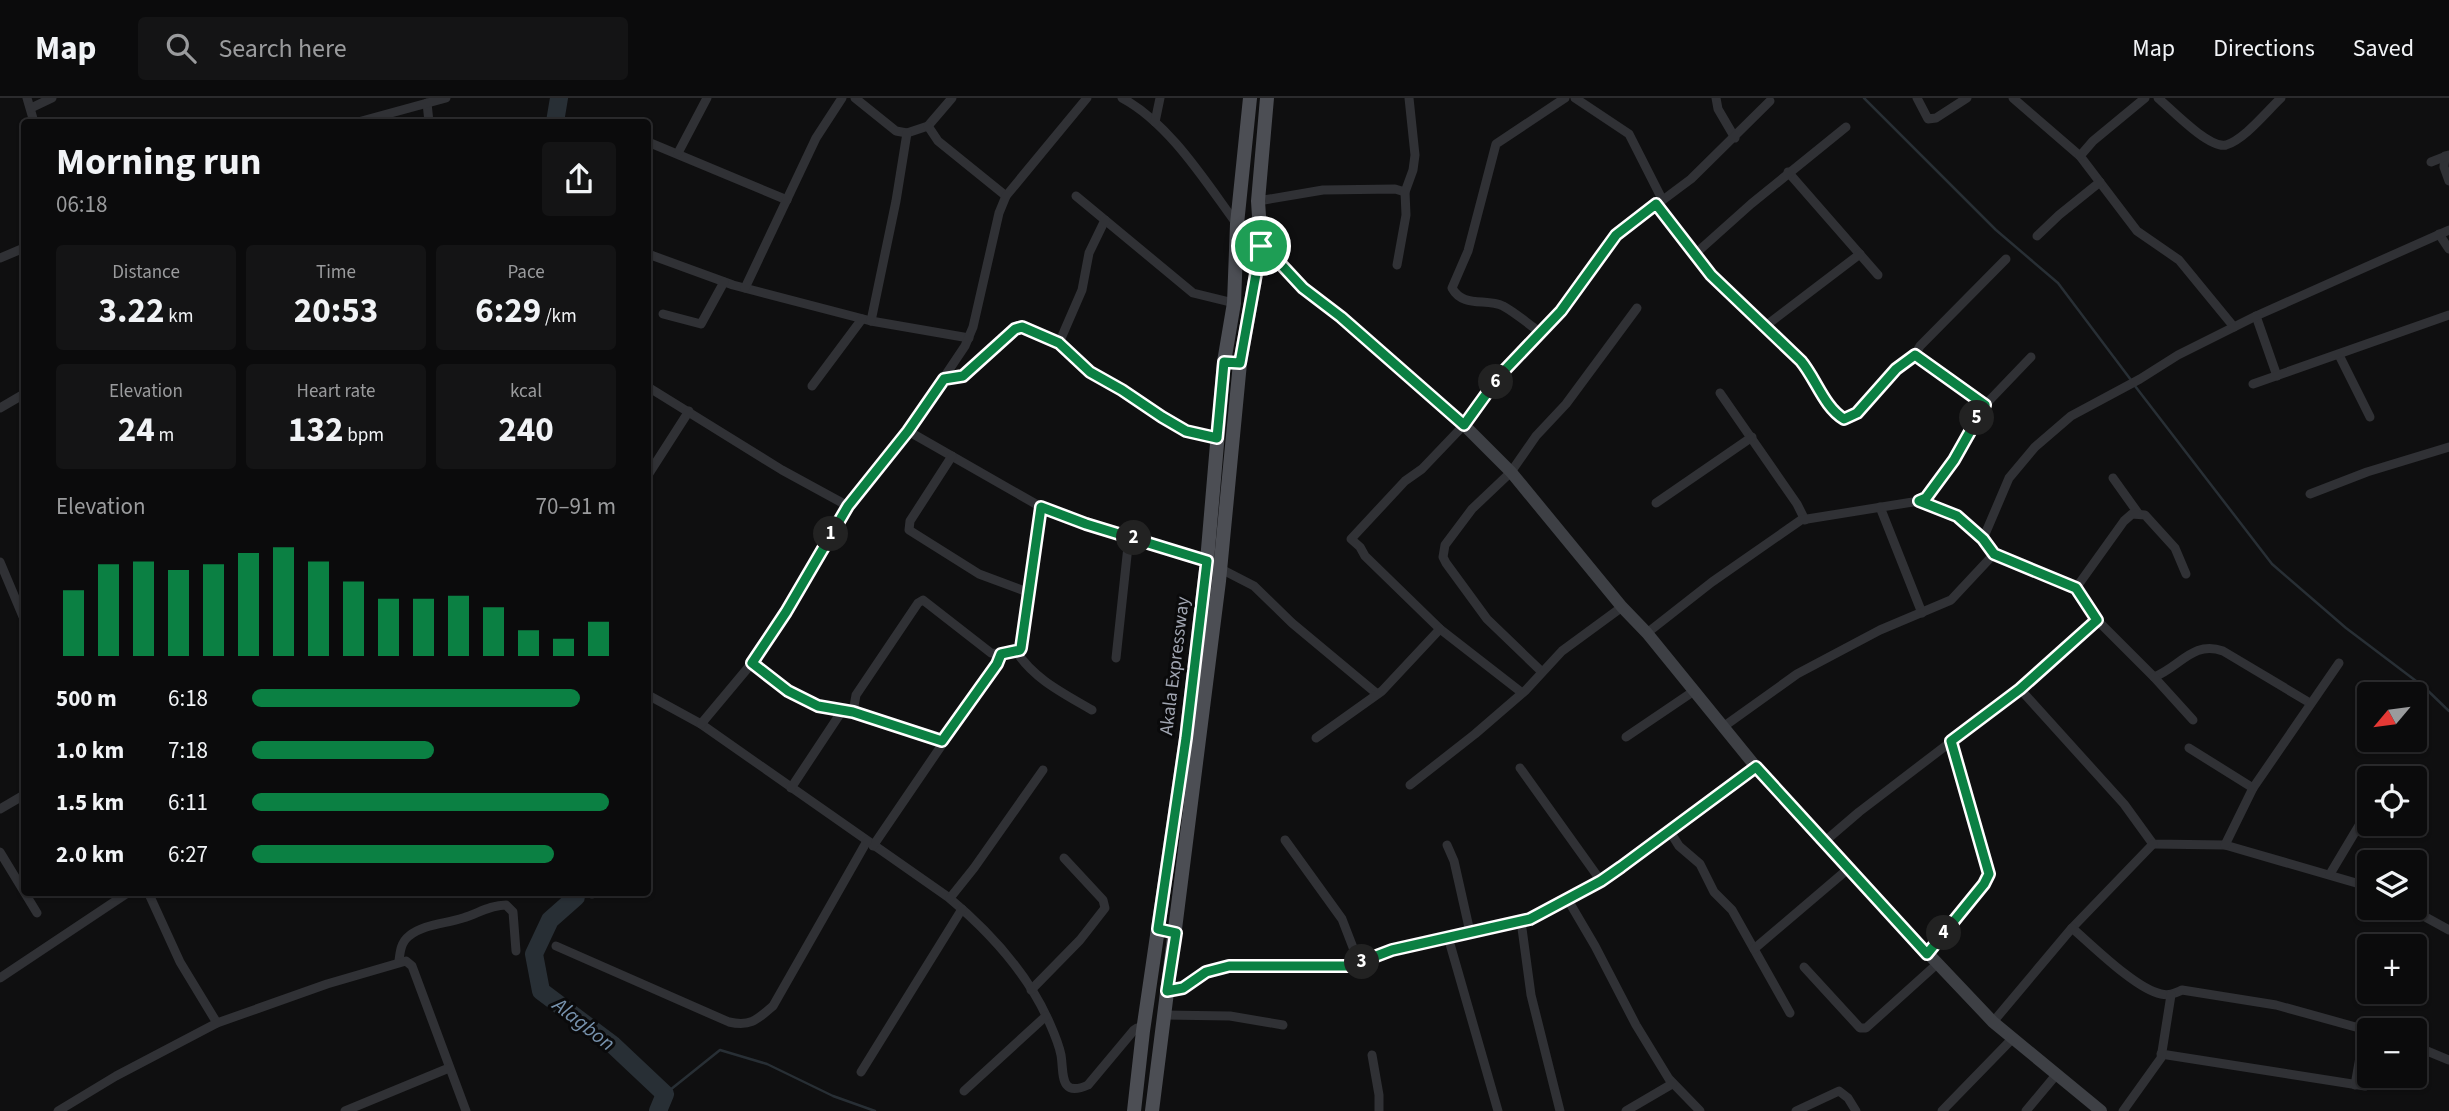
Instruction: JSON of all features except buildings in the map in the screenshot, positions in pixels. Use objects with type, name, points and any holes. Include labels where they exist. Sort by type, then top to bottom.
[{"type":"main road","name":"Akala Expressway","points":[[1134,1111],[1143,1031],[1186,738],[1207,561],[1224,362],[1234,303],[1237,224],[1250,98]]},
{"type":"main road","name":"Akala Expressway","points":[[1152,1111],[1221,569],[1240,363],[1261,246],[1258,201],[1267,98]]},
{"type":"main road","points":[[1224,362],[1240,363]]},
{"type":"main road","points":[[1158,929],[1176,933]]},
{"type":"street","points":[[29,103],[52,98]]},
{"type":"street","points":[[369,119],[446,98]]},
{"type":"street","points":[[678,153],[707,98]]},
{"type":"street","points":[[745,288],[816,138],[842,98]]},
{"type":"street","points":[[855,98],[896,131],[906,133],[928,126],[952,98]]},
{"type":"street","points":[[701,724],[752,663],[786,612],[848,506],[908,431],[944,379],[969,338],[999,213],[1006,197],[1087,98]]},
{"type":"street","points":[[1122,98],[1134,104],[1155,122],[1188,159],[1237,224]]},
{"type":"street","points":[[1155,122],[1160,98]]},
{"type":"street","points":[[1397,265],[1405,215],[1405,192],[1415,155],[1409,98]]},
{"type":"street","points":[[1540,332],[1499,304],[1471,302],[1461,298],[1452,288],[1468,251],[1496,144],[1565,98]]},
{"type":"street","points":[[1575,98],[1629,134],[1659,201],[1695,254],[1711,275],[1801,361],[1812,374],[1829,405],[1844,419],[1857,413],[1896,369],[1915,355],[1920,346],[2006,259]]},
{"type":"street","points":[[1716,98],[1718,109],[1735,138]]},
{"type":"street","points":[[1917,98],[1928,119],[1936,118],[1967,98]]},
{"type":"street","points":[[2014,98],[2080,156],[2137,231],[2179,260],[2234,327]]},
{"type":"street","points":[[2080,156],[2093,141],[2145,98]]},
{"type":"street","points":[[2158,98],[2208,141],[2220,145],[2238,139],[2281,98]]},
{"type":"street","points":[[1521,692],[1440,629],[1351,539],[1405,481],[1422,469],[1464,425],[1500,375],[1575,293],[1616,235],[1691,179],[1770,101]]},
{"type":"street","points":[[427,103],[429,119]]},
{"type":"street","points":[[928,126],[934,138],[1006,197]]},
{"type":"street","points":[[1695,254],[1788,172],[1846,127]]},
{"type":"street","points":[[812,386],[867,320],[896,201],[906,133]]},
{"type":"street","points":[[651,143],[787,200]]},
{"type":"street","points":[[2431,162],[2447,156]]},
{"type":"street","points":[[2447,156],[2444,167],[2449,181]]},
{"type":"street","points":[[1788,172],[1878,275]]},
{"type":"street","points":[[2037,236],[2100,181]]},
{"type":"street","points":[[1258,201],[1323,190],[1395,189],[1405,192]]},
{"type":"street","points":[[1076,196],[1193,293],[1234,303]]},
{"type":"street","points":[[1059,343],[1082,290],[1089,253],[1105,220]]},
{"type":"street","points":[[1983,539],[2010,478],[2035,447],[2071,416],[2178,355],[2256,316],[2449,230]]},
{"type":"street","points":[[2439,234],[2449,249]]},
{"type":"street","points":[[1261,246],[1303,288],[1341,317],[1464,425],[1511,472],[1756,767],[1848,869],[1993,1022],[2101,1111]]},
{"type":"street","points":[[0,258],[20,249]]},
{"type":"street","points":[[1763,327],[1860,254]]},
{"type":"street","points":[[651,255],[724,282],[867,320],[969,338]]},
{"type":"street","points":[[663,314],[701,324],[724,282]]},
{"type":"street","points":[[1541,671],[1487,619],[1443,557],[1445,545],[1461,523],[1511,472],[1536,436],[1566,404],[1637,308]]},
{"type":"street","points":[[2253,384],[2449,315]]},
{"type":"street","points":[[2256,316],[2277,376]]},
{"type":"street","points":[[944,379],[963,376],[1015,329],[1022,327],[1059,343],[1090,372],[1186,431],[1217,438]]},
{"type":"street","points":[[1915,355],[1985,405]]},
{"type":"street","points":[[2339,355],[2370,417]]},
{"type":"street","points":[[1647,633],[1789,527],[1805,520],[1926,498],[1954,460],[1985,405],[2032,357]]},
{"type":"street","points":[[651,389],[782,470],[848,506]]},
{"type":"street","points":[[1720,393],[1797,504],[1805,520]]},
{"type":"street","points":[[0,408],[21,396]]},
{"type":"street","points":[[651,470],[689,411]]},
{"type":"street","points":[[908,431],[1041,507],[1207,561]]},
{"type":"street","points":[[1656,503],[1752,437]]},
{"type":"street","points":[[2310,494],[2367,472],[2449,447]]},
{"type":"street","points":[[952,456],[910,521],[909,530],[979,574],[1030,593]]},
{"type":"street","points":[[2113,478],[2138,513]]},
{"type":"street","points":[[1919,501],[1957,516],[1983,539],[1994,554],[2076,588],[2097,620],[2193,720]]},
{"type":"street","points":[[853,712],[856,695],[911,613],[923,600],[991,653],[1001,654],[1021,648],[1041,507]]},
{"type":"street","points":[[1880,507],[1922,613]]},
{"type":"street","points":[[2076,588],[2124,521],[2132,514],[2138,513],[2145,515],[2175,548],[2186,574]]},
{"type":"street","points":[[1116,658],[1129,537]]},
{"type":"street","points":[[1723,727],[1797,674],[1880,630],[1951,600],[1994,554]]},
{"type":"street","points":[[0,562],[21,612]]},
{"type":"street","points":[[1221,569],[1254,586],[1292,623],[1376,693]]},
{"type":"street","points":[[1410,785],[1475,734],[1562,651],[1622,607]]},
{"type":"street","points":[[1824,842],[2020,689],[2097,620]]},
{"type":"street","points":[[1316,738],[1382,691],[1440,629]]},
{"type":"street","points":[[2154,677],[2199,649],[2209,646],[2223,651],[2310,703]]},
{"type":"street","points":[[1016,651],[1025,665],[1042,680],[1092,710]]},
{"type":"street","points":[[556,946],[729,1022],[742,1025],[755,1021],[773,1006],[870,843],[997,664],[1001,654]]},
{"type":"street","points":[[752,663],[788,691],[818,706],[853,712],[942,741]]},
{"type":"street","points":[[2225,845],[2253,788],[2339,663]]},
{"type":"street","points":[[2020,689],[2124,804],[2154,844]]},
{"type":"street","points":[[1626,737],[1694,691]]},
{"type":"street","points":[[651,697],[701,724],[962,909],[1003,950],[1031,990],[1046,1016],[1061,1055],[1064,1081],[1068,1087],[1074,1089],[1088,1085],[1133,1030],[1137,1028],[1143,1031]]},
{"type":"street","points":[[790,788],[842,711]]},
{"type":"street","points":[[1927,954],[1984,884],[1989,874],[1951,741]]},
{"type":"street","points":[[2189,748],[2253,788]]},
{"type":"street","points":[[1167,991],[1183,988],[1206,972],[1229,966],[1350,966],[1392,950],[1530,919],[1601,881],[1756,767]]},
{"type":"street","points":[[1520,768],[1601,881]]},
{"type":"street","points":[[950,898],[1043,770]]},
{"type":"street","points":[[0,809],[21,797]]},
{"type":"street","points":[[2330,874],[2357,829]]},
{"type":"street","points":[[1669,830],[1679,846],[1700,864],[1714,892],[1732,910],[1790,1013]]},
{"type":"street","points":[[1285,840],[1342,919],[1359,963]]},
{"type":"street","points":[[1993,1022],[2072,928],[2154,844],[2225,845],[2357,883]]},
{"type":"street","points":[[1447,845],[1454,861],[1470,932]]},
{"type":"street","points":[[0,852],[21,887]]},
{"type":"street","points":[[1031,990],[1080,940],[1105,908],[1103,900],[1064,858]]},
{"type":"street","points":[[1754,948],[1848,869]]},
{"type":"street","points":[[27,896],[37,913]]},
{"type":"street","points":[[0,978],[123,896]]},
{"type":"street","points":[[150,896],[180,962],[217,1023]]},
{"type":"street","points":[[1568,900],[1636,1025],[1672,1084],[1700,1111]]},
{"type":"street","points":[[399,961],[401,948],[407,937],[423,928],[500,905],[506,905],[513,912],[516,951]]},
{"type":"street","points":[[861,1072],[962,909]]},
{"type":"street","points":[[2427,918],[2449,930]]},
{"type":"street","points":[[1521,921],[1531,995],[1560,1111]]},
{"type":"street","points":[[2072,928],[2137,982],[2160,994],[2171,995],[2182,990],[2276,1005],[2357,1027]]},
{"type":"street","points":[[1448,937],[1498,1111]]},
{"type":"street","points":[[58,1111],[116,1076],[217,1023],[399,961],[406,961],[412,966],[466,1111]]},
{"type":"street","points":[[1804,967],[1860,1028],[1866,1028],[1937,964]]},
{"type":"street","points":[[2123,1111],[2157,1066],[2171,995]]},
{"type":"street","points":[[964,1091],[1046,1016]]},
{"type":"street","points":[[1164,1016],[1230,1016],[1283,1025]]},
{"type":"street","points":[[1942,1111],[2012,1039]]},
{"type":"street","points":[[2427,1051],[2449,1060]]},
{"type":"street","points":[[2161,1054],[2357,1086]]},
{"type":"street","points":[[1372,1055],[1379,1111]]},
{"type":"street","points":[[345,1111],[449,1068]]},
{"type":"street","points":[[2026,1111],[2056,1075]]},
{"type":"street","points":[[1626,1111],[1672,1084]]},
{"type":"street","points":[[1797,1111],[1839,1091],[1848,1098],[1856,1111]]},
{"type":"waterway","name":"Alagbon","points":[[556,119],[559,98]]},
{"type":"waterway","points":[[1864,98],[1996,230],[2058,283],[2131,380]]},
{"type":"waterway","points":[[2135,386],[2272,564],[2346,628],[2424,687],[2449,711]]},
{"type":"waterway","name":"Alagbon","points":[[576,896],[550,920],[534,954],[541,991],[613,1045],[665,1094],[658,1111]]},
{"type":"waterway","points":[[665,1094],[720,1050],[767,1064],[833,1096],[875,1111]]},
{"type":"route","points":[[1656,204],[1711,275],[1801,361],[1837,415],[1844,419],[1857,413],[1896,369],[1915,355],[1985,405],[1954,460],[1926,498],[1919,501],[1957,516],[1983,539],[1994,554],[2076,588],[2097,620],[2020,689],[1951,741],[1989,874],[1984,884],[1927,954],[1756,767],[1601,881],[1530,919],[1392,950],[1350,966],[1229,966],[1206,972],[1183,988],[1167,991],[1176,933],[1158,929],[1186,738],[1207,561],[1086,524],[1041,507],[1021,648],[1001,654],[997,664],[942,741],[853,712],[818,706],[788,691],[752,663],[786,612],[848,506],[908,431],[944,379],[963,376],[1015,329],[1022,327],[1059,343],[1090,372],[1162,417],[1186,431],[1217,438],[1224,362],[1240,363],[1261,246],[1303,288],[1341,317],[1464,425],[1500,375],[1561,311],[1616,235],[1656,204]]}]
